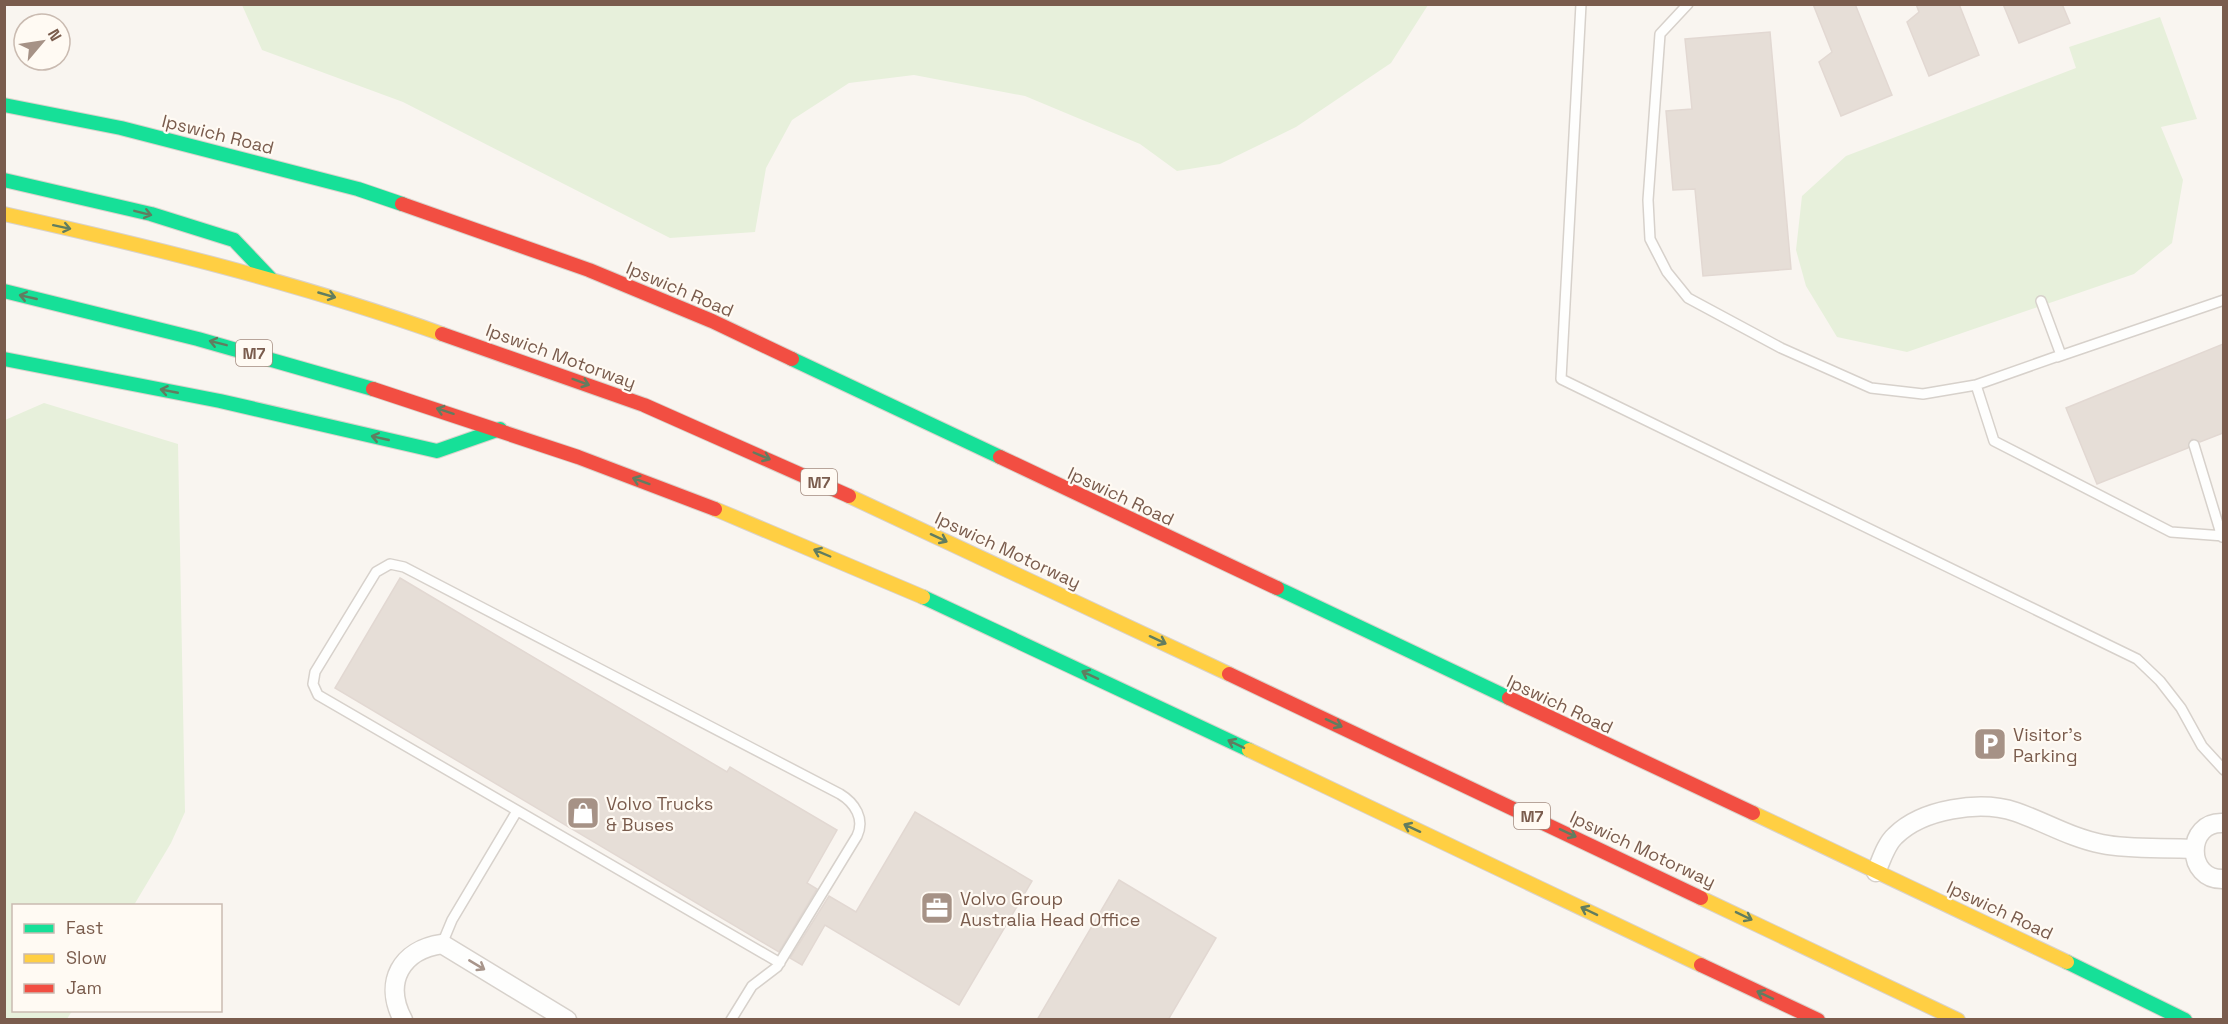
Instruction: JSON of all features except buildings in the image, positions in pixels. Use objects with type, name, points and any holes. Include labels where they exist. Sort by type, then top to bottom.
[{"type":"main road","name":"Ipswich Road","points":[[11,106],[121,128],[358,189],[589,270],[712,321],[2185,1020]]},
{"type":"main road","points":[[4,180],[151,214],[234,240],[271,279]]},
{"type":"main road","name":"Ipswich Motorway","points":[[4,214],[117,239],[271,279],[372,309],[644,405],[776,462],[1717,903],[1958,1020]]},
{"type":"main road","name":"M7","points":[[4,291],[234,347],[500,429],[687,498],[876,576],[1162,708],[1818,1020]]},
{"type":"main road","points":[[4,359],[220,401],[437,451],[500,429]]},
{"type":"street","points":[[1876,872],[1893,837],[1928,816],[1958,809],[1988,807],[2014,811],[2070,835],[2103,844],[2193,849]]},
{"type":"street","points":[[2223,823],[2209,825],[2201,831],[2193,849],[2195,861],[2200,870],[2210,877],[2223,879]]},
{"type":"street","points":[[403,1020],[394,998],[396,975],[409,956],[425,946],[442,944],[567,1020]]},
{"type":"lane","points":[[1581,4],[1561,380],[2136,659],[2160,681],[2181,708],[2202,746],[2223,770]]},
{"type":"lane","points":[[1688,4],[1660,34],[1648,200],[1650,239],[1667,272],[1688,298],[1781,348],[1871,388],[1923,394],[1976,385],[2223,300]]},
{"type":"lane","points":[[2041,301],[2061,355],[2057,357]]},
{"type":"lane","points":[[1976,385],[1994,441],[2171,532],[2222,537],[2194,445]]},
{"type":"lane","points":[[731,1020],[752,986],[772,973],[780,963],[858,833],[860,820],[849,800],[404,567],[393,564],[382,567],[373,576],[315,672],[313,679],[315,689],[326,702],[780,963]]},
{"type":"lane","points":[[442,944],[452,920],[517,811]]},
{"type":"green space","points":[[242,5],[1428,5],[1391,63],[1296,127],[1220,164],[1177,171],[1140,144],[1025,96],[914,75],[849,83],[792,120],[766,168],[755,232],[670,238],[403,102],[262,50]]},
{"type":"green space","points":[[2160,17],[2197,119],[2161,127],[2183,180],[2172,243],[2134,274],[1907,352],[1837,337],[1806,286],[1796,250],[1802,196],[1846,156],[2076,68],[2069,47]]},
{"type":"green space","points":[[44,403],[178,444],[185,812],[171,843],[135,904],[12,904],[12,1012],[71,1012],[67,1019],[5,1019],[5,420]]},
{"type":"traffic: fast","points":[[4,105],[121,128],[358,189],[402,204]]},
{"type":"traffic: fast","points":[[4,180],[151,214],[234,240],[271,279]]},
{"type":"traffic: fast","points":[[4,291],[198,339],[373,389]]},
{"type":"traffic: fast","points":[[4,359],[220,401],[437,451],[500,429]]},
{"type":"traffic: fast","points":[[792,359],[1000,457]]},
{"type":"traffic: fast","points":[[1277,588],[1509,698]]},
{"type":"traffic: fast","points":[[923,597],[1249,750]]},
{"type":"traffic: fast","points":[[2067,962],[2185,1020]]},
{"type":"traffic: slow","points":[[4,214],[280,282],[442,334]]},
{"type":"traffic: slow","points":[[849,496],[1229,674]]},
{"type":"traffic: slow","points":[[715,509],[923,597]]},
{"type":"traffic: slow","points":[[1249,750],[1701,965]]},
{"type":"traffic: slow","points":[[1753,813],[2067,962]]},
{"type":"traffic: slow","points":[[1701,898],[1958,1020]]},
{"type":"traffic: jam","points":[[402,204],[589,270],[712,321],[792,359]]},
{"type":"traffic: jam","points":[[442,334],[644,405],[849,496]]},
{"type":"traffic: jam","points":[[373,389],[578,457],[715,509]]},
{"type":"traffic: jam","points":[[1000,457],[1277,588]]},
{"type":"traffic: jam","points":[[1229,674],[1701,898]]},
{"type":"traffic: jam","points":[[1509,698],[1753,813]]},
{"type":"traffic: jam","points":[[1701,965],[1818,1020]]},
{"type":"place","name":"Visitor's Parking","points":[[1990,744]]},
{"type":"place","name":"Volvo Trucks & Buses","points":[[583,813]]},
{"type":"place","name":"Volvo Group Australia Head Office","points":[[937,908]]}]
